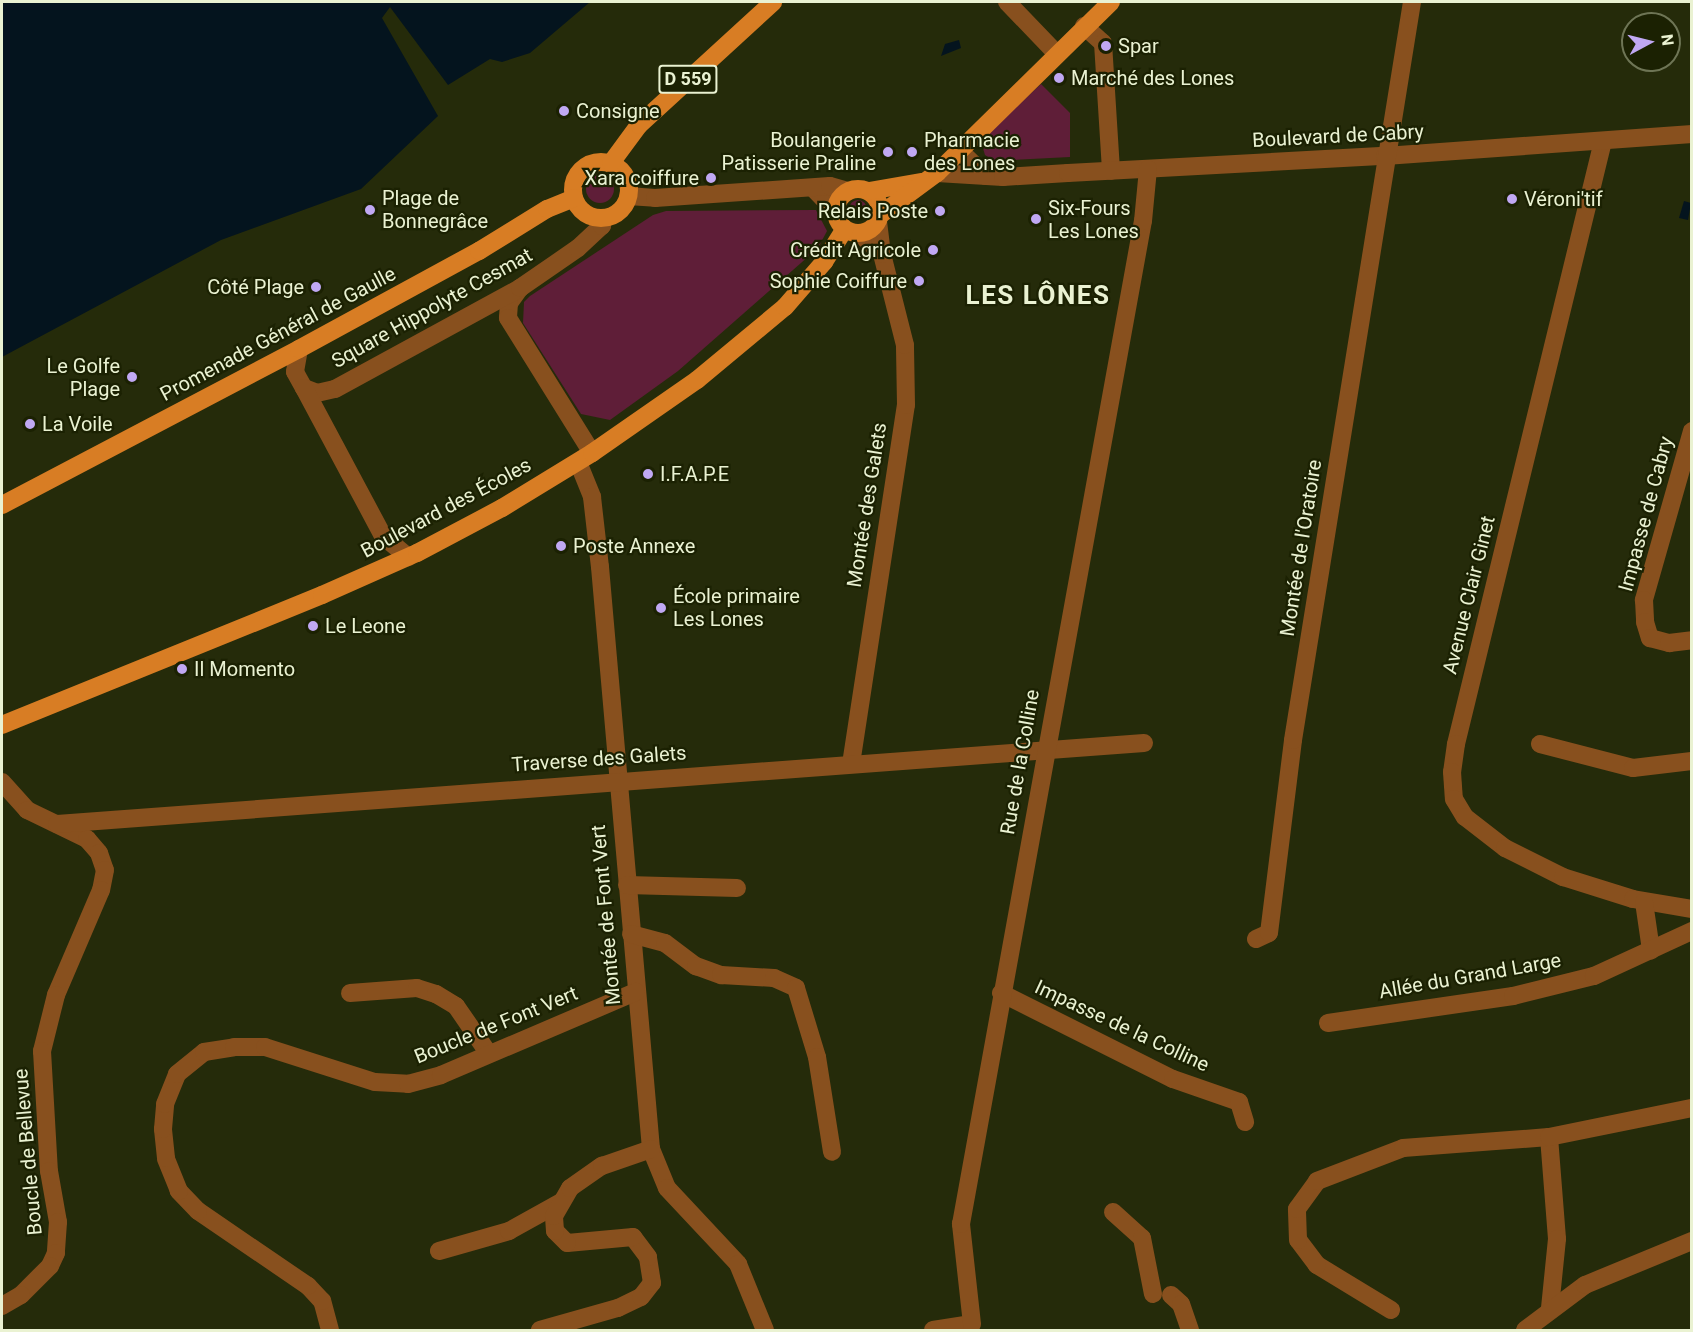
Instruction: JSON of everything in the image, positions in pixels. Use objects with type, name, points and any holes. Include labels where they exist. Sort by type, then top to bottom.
[{"type":"main road","name":"D 559","points":[[611,163],[639,125],[773,2]]},
{"type":"main road","points":[[931,177],[869,191],[848,191],[839,200],[836,212],[852,231],[871,229],[879,217],[931,177],[960,151],[1056,53],[1111,2]]},
{"type":"main road","points":[[594,162],[611,163],[624,173],[628,196],[619,211],[603,218],[582,211],[573,198],[574,179],[579,171],[594,162]]},
{"type":"main road","points":[[869,191],[878,201],[879,217]]},
{"type":"main road","name":"Promenade Général de Gaulle","points":[[2,505],[299,349],[479,251],[547,208],[573,198]]},
{"type":"main road","name":"Boulevard des Écoles","points":[[2,725],[408,557],[502,508],[585,458],[686,388],[785,307],[852,231]]},
{"type":"street","points":[[1007,2],[1056,53]]},
{"type":"street","points":[[1385,156],[1412,2]]},
{"type":"street","points":[[1084,26],[1103,43],[1111,171]]},
{"type":"street","name":"Boulevard de Cabry","points":[[931,177],[1111,171],[1385,156],[1692,134]]},
{"type":"street","name":"Avenue Clair Ginet","points":[[1603,141],[1452,772],[1454,799],[1465,817],[1505,848],[1563,877],[1644,902],[1692,909]]},
{"type":"street","points":[[960,151],[986,176]]},
{"type":"street","name":"Montée de l'Oratoire","points":[[1256,939],[1269,933],[1293,740],[1385,156]]},
{"type":"street","name":"Rue de la Colline","points":[[933,1330],[972,1324],[961,1224],[1045,748],[1143,221],[1148,169]]},
{"type":"street","points":[[628,196],[840,187],[848,191]]},
{"type":"street","points":[[813,188],[836,212]]},
{"type":"street","name":"Montée des Galets","points":[[851,764],[906,405],[905,345],[900,316],[882,254],[879,217]]},
{"type":"street","name":"Square Hippolyte Cesmat","points":[[299,349],[295,372],[304,388],[317,393],[335,388],[520,288],[584,243],[602,226],[603,218]]},
{"type":"street","points":[[852,231],[882,254]]},
{"type":"street","name":"Montée de Font Vert","points":[[520,288],[509,303],[508,318],[585,458],[592,497],[651,1149],[667,1188],[738,1264],[765,1330]]},
{"type":"street","points":[[304,388],[383,536],[408,557]]},
{"type":"street","name":"Impasse de Cabry","points":[[1692,431],[1644,600],[1650,638],[1669,643],[1692,640]]},
{"type":"street","name":"Traverse des Galets","points":[[57,824],[1144,742]]},
{"type":"street","points":[[1540,744],[1633,768],[1692,761]]},
{"type":"street","name":"Boucle de Bellevue","points":[[2,782],[27,810],[87,839],[99,854],[105,870],[101,890],[56,995],[42,1051],[45,1129],[58,1222],[56,1253],[50,1266],[21,1296],[2,1306]]},
{"type":"street","points":[[627,885],[737,888]]},
{"type":"street","points":[[1644,902],[1651,950]]},
{"type":"street","name":"Allée du Grand Large","points":[[1328,1023],[1513,996],[1594,976],[1692,931]]},
{"type":"street","points":[[631,934],[665,942],[696,966],[722,975],[774,978],[795,988],[817,1057],[832,1152]]},
{"type":"street","points":[[350,993],[417,988],[436,994],[456,1006],[489,1054]]},
{"type":"street","name":"Boucle de Font Vert","points":[[330,1330],[322,1302],[308,1286],[198,1211],[179,1191],[166,1158],[163,1129],[165,1104],[177,1074],[204,1053],[234,1047],[265,1047],[375,1082],[408,1084],[441,1075],[636,992]]},
{"type":"street","name":"Impasse de la Colline","points":[[1001,993],[1173,1079],[1239,1102],[1245,1122]]},
{"type":"street","points":[[1391,1310],[1317,1265],[1298,1239],[1297,1209],[1317,1181],[1402,1148],[1549,1137],[1692,1108]]},
{"type":"street","points":[[1549,1137],[1557,1239],[1550,1308]]},
{"type":"street","points":[[540,1330],[618,1308],[641,1297],[652,1283],[648,1257],[633,1237],[567,1243],[555,1232],[554,1216],[570,1188],[602,1166],[651,1149]]},
{"type":"street","points":[[440,1251],[509,1230],[562,1201]]},
{"type":"street","points":[[1113,1212],[1142,1238],[1162,1294],[1181,1304],[1190,1330]]},
{"type":"street","points":[[1526,1330],[1550,1308],[1585,1286],[1692,1241]]},
{"type":"shaded area","points":[[1041,84],[1070,113],[1070,157],[994,161],[985,155],[982,145],[988,133]]},
{"type":"shaded area","points":[[600,175],[610,179],[614,189],[610,199],[600,203],[590,199],[586,189],[590,179]]},
{"type":"shaded area","points":[[854,200],[862,200],[867,205],[865,216],[854,218],[849,213],[849,205]]},
{"type":"shaded area","points":[[816,210],[827,231],[818,248],[678,371],[610,420],[581,414],[523,323],[524,302],[530,296],[653,215],[666,211]]},
{"type":"water","points":[[2,2],[590,2],[530,53],[502,62],[490,59],[448,85],[390,7],[382,18],[438,116],[361,189],[221,240],[2,357]]},
{"type":"water","points":[[959,40],[961,48],[941,56],[945,44]]},
{"type":"water","points":[[1684,201],[1691,203],[1688,220],[1679,218]]},
{"type":"place","name":"Spar","points":[[1106,46]]},
{"type":"place","name":"Marché des Lones","points":[[1059,78]]},
{"type":"place","name":"Consigne","points":[[564,111]]},
{"type":"place","name":"Boulangerie Patisserie Praline","points":[[888,152]]},
{"type":"place","name":"Pharmacie des Lones","points":[[912,152]]},
{"type":"place","name":"Xara coiffure","points":[[711,178]]},
{"type":"place","name":"Véroni'tif","points":[[1512,199]]},
{"type":"place","name":"Plage de Bonnegrâce","points":[[370,210]]},
{"type":"place","name":"Relais Poste","points":[[940,211]]},
{"type":"place","name":"Six-Fours Les Lones","points":[[1036,219]]},
{"type":"place","name":"Crédit Agricole","points":[[933,250]]},
{"type":"place","name":"Sophie Coiffure","points":[[919,281]]},
{"type":"place","name":"Côté Plage","points":[[316,287]]},
{"type":"place","name":"Le Golfe Plage","points":[[132,377]]},
{"type":"place","name":"La Voile","points":[[30,424]]},
{"type":"place","name":"I.F.A.P.E","points":[[648,474]]},
{"type":"place","name":"Poste Annexe","points":[[561,546]]},
{"type":"place","name":"École primaire Les Lones","points":[[661,608]]},
{"type":"place","name":"Le Leone","points":[[313,626]]},
{"type":"place","name":"Il Momento","points":[[182,669]]},
{"type":"district","name":"LES LÔNES","points":[[1038,296]]}]
